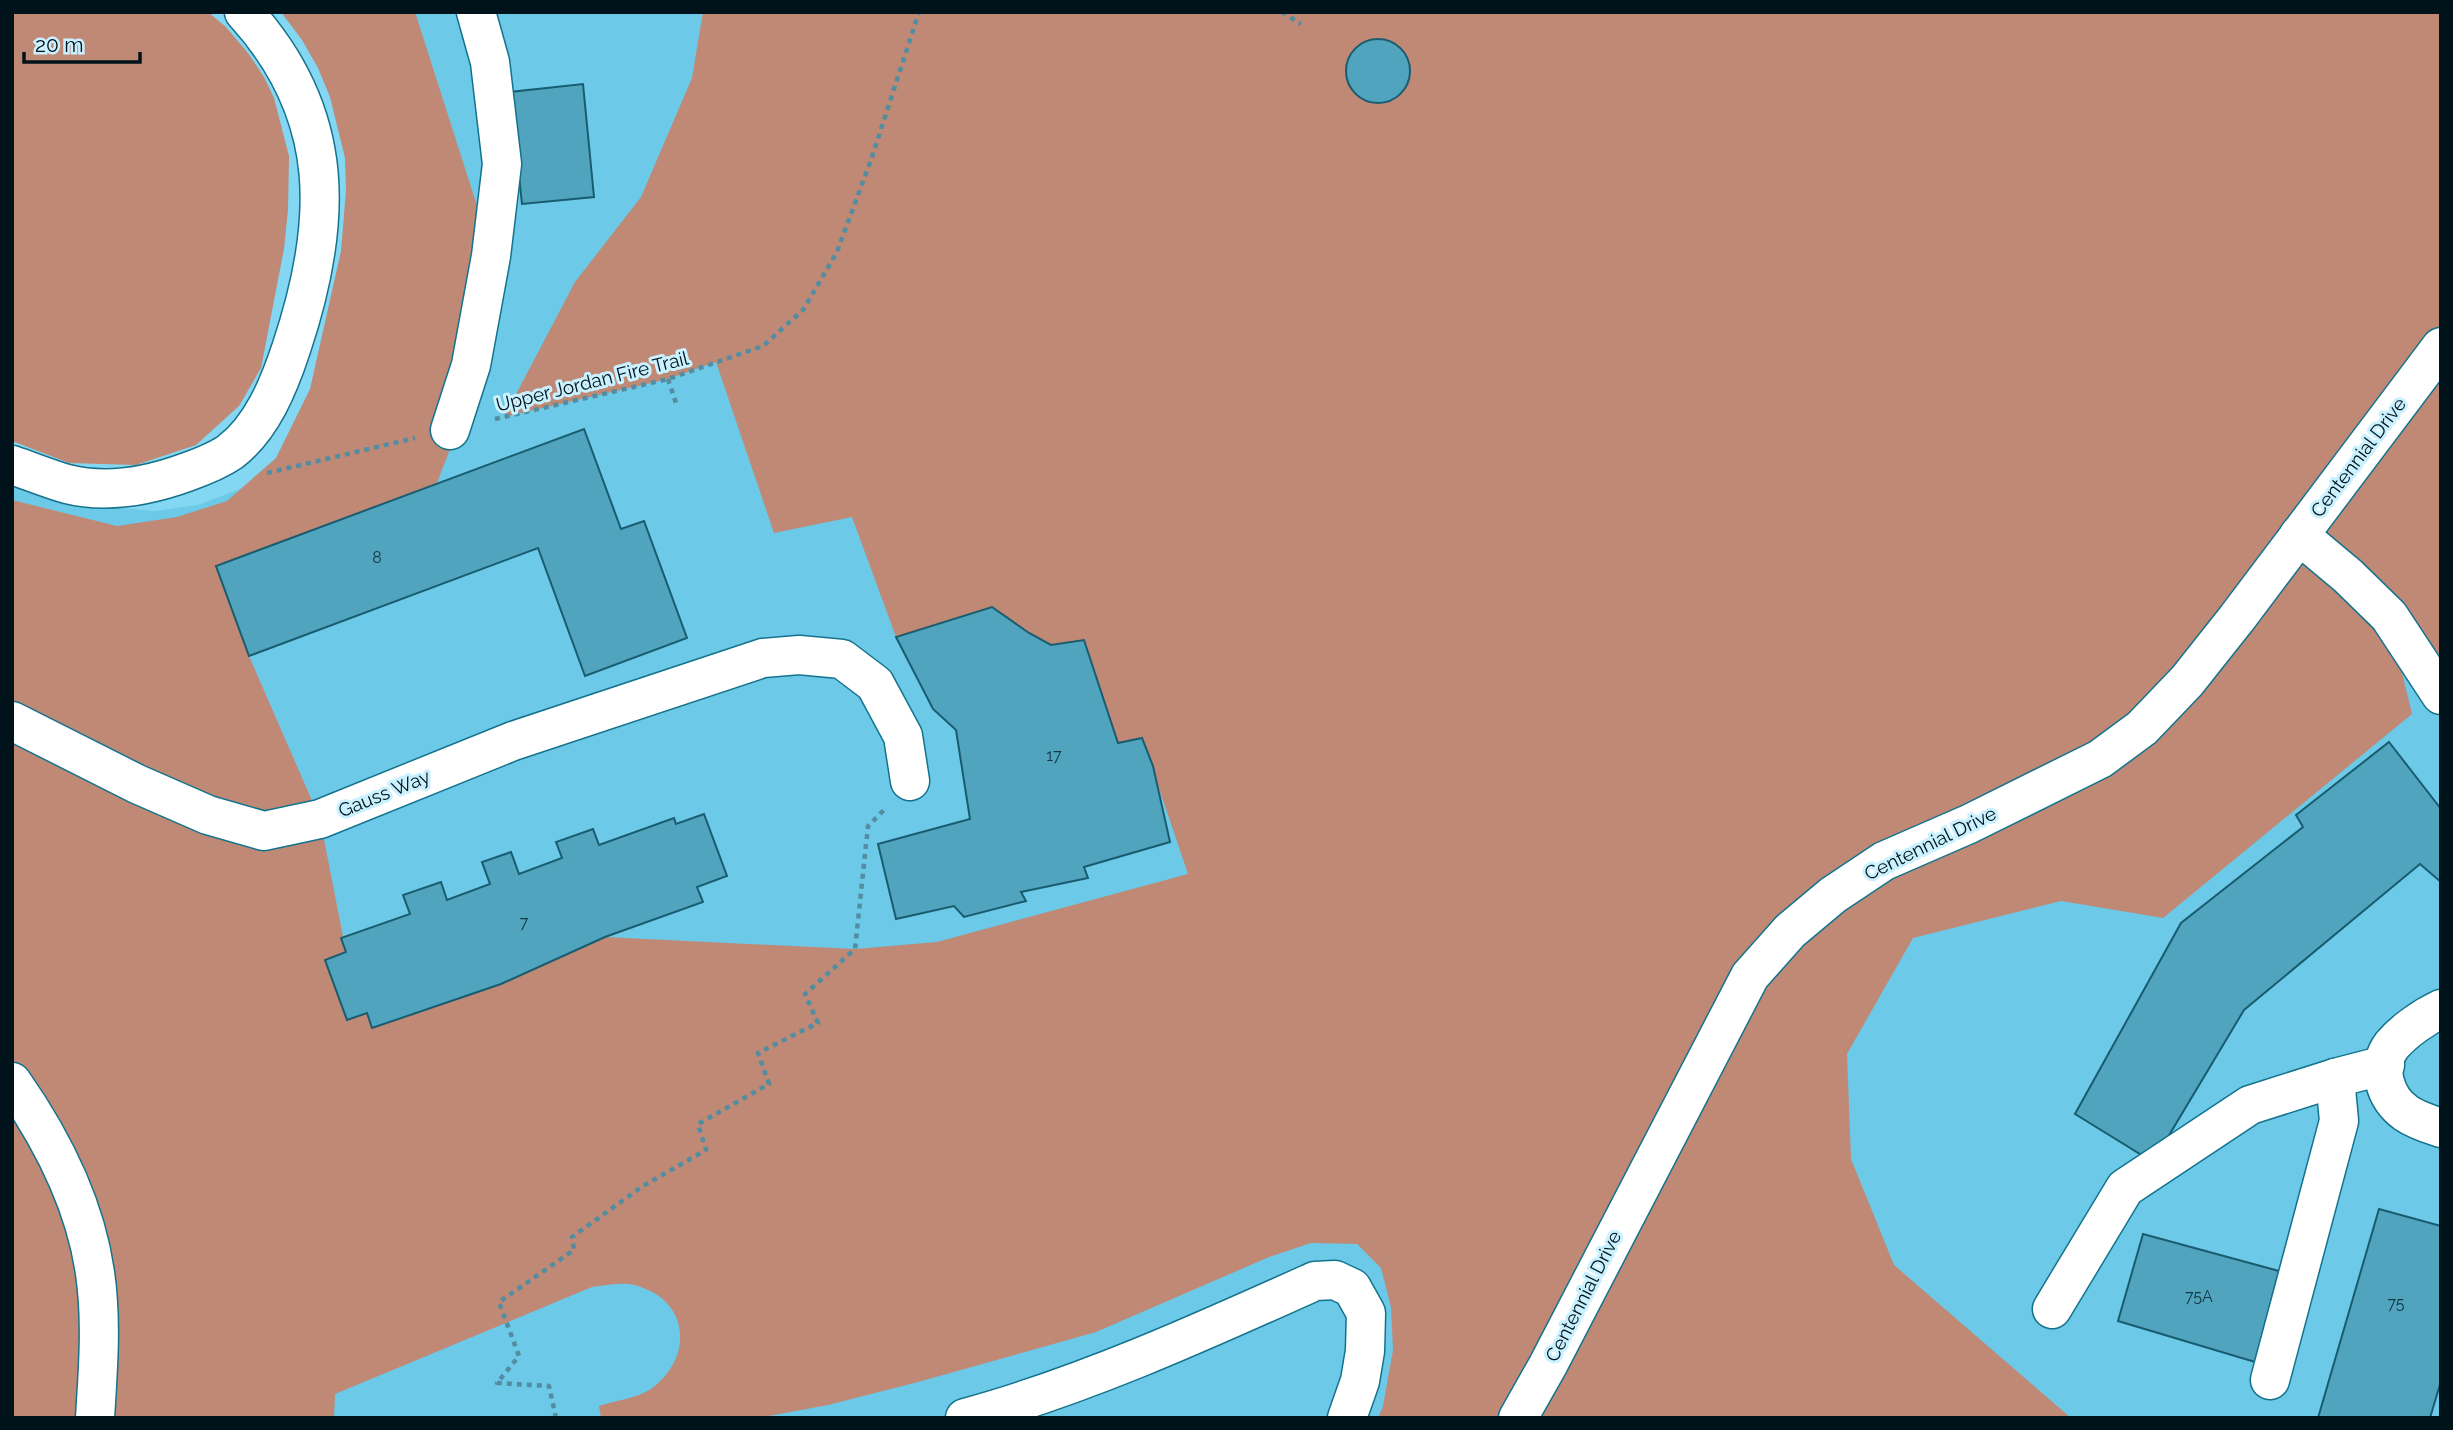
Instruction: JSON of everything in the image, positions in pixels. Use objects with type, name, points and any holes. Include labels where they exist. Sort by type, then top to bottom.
[{"type":"street","points":[[12,465],[69,484],[114,489],[158,483],[230,452],[257,422],[282,376],[300,321],[313,265],[321,202],[314,140],[293,80],[277,53],[244,12]]},
{"type":"street","points":[[450,430],[471,365],[491,256],[502,164],[491,62],[476,12]]},
{"type":"street","name":"Centennial Drive","points":[[1518,1418],[1750,976],[1790,930],[1833,895],[1884,862],[1969,824],[2100,759],[2143,728],[2187,681],[2441,347]]},
{"type":"street","points":[[2299,536],[2348,576],[2389,616],[2441,695]]},
{"type":"street","name":"Gauss Way","points":[[12,721],[137,784],[208,815],[264,831],[320,819],[513,741],[763,658],[799,656],[842,659],[875,684],[903,736],[911,781]]},
{"type":"street","points":[[2441,1009],[2406,1032],[2392,1045],[2384,1078],[2387,1092],[2404,1112],[2441,1128]]},
{"type":"street","points":[[2052,1309],[2126,1188],[2250,1105],[2385,1065]]},
{"type":"street","points":[[2270,1380],[2339,1121],[2334,1078]]},
{"type":"street","points":[[12,1082],[58,1155],[80,1212],[95,1272],[100,1343],[95,1418]]},
{"type":"street","points":[[965,1418],[1004,1407],[1133,1359],[1315,1280],[1335,1280],[1352,1288],[1366,1313],[1365,1351],[1360,1381],[1347,1418]]},
{"type":"path","name":"Upper Jordan Fire Trail","points":[[230,452],[268,473],[668,379],[763,346],[803,310],[837,253],[872,157],[919,12]]},
{"type":"path","points":[[1282,12],[1301,24]]},
{"type":"path","points":[[668,379],[677,406]]},
{"type":"path","points":[[556,1418],[549,1386],[497,1383],[519,1356],[499,1302],[574,1250],[572,1237],[643,1186],[706,1150],[698,1124],[769,1084],[758,1053],[818,1023],[805,994],[855,949],[868,826],[911,781]]},
{"type":"shaded area","points":[[12,12],[208,12],[226,27],[248,53],[274,98],[289,156],[288,210],[284,249],[261,368],[239,406],[196,445],[136,465],[69,463],[12,441]]},
{"type":"shaded area","points":[[281,12],[415,12],[479,212],[458,428],[437,483],[216,566],[249,656],[320,819],[346,952],[372,1027],[501,984],[605,937],[855,949],[937,942],[1188,874],[1142,738],[1118,743],[1084,640],[1051,645],[991,607],[896,637],[852,517],[774,533],[716,362],[668,379],[504,417],[575,282],[641,197],[692,78],[703,12],[2441,12],[2441,699],[2389,619],[2412,714],[2163,918],[2061,901],[1913,938],[1847,1054],[1851,1159],[1894,1265],[2071,1418],[1378,1418],[1383,1406],[1393,1350],[1391,1307],[1381,1268],[1357,1244],[1311,1243],[1269,1257],[1096,1332],[828,1405],[758,1418],[601,1418],[599,1406],[651,1389],[664,1377],[679,1349],[680,1334],[670,1306],[658,1295],[641,1287],[623,1284],[592,1287],[335,1394],[334,1418],[12,1418],[12,500],[117,526],[177,517],[227,501],[276,458],[310,389],[341,251],[346,190],[345,158],[330,97],[302,40]]},
{"type":"shaded area","points":[[379,12],[2441,12],[2441,1418],[12,1418],[12,478],[109,507],[154,511],[198,505],[240,489],[267,472],[323,408]]},
{"type":"building","points":[[1378,39],[1401,48],[1410,71],[1401,94],[1378,103],[1355,94],[1346,71],[1355,48]]},
{"type":"building","points":[[583,84],[594,197],[522,204],[510,92]]},
{"type":"building","points":[[584,429],[621,529],[644,521],[687,638],[585,676],[538,548],[249,656],[216,566]]},
{"type":"building","points":[[992,607],[1051,645],[1084,640],[1118,743],[1142,738],[1153,766],[1170,842],[1084,867],[1088,878],[1021,892],[1026,901],[964,917],[954,906],[896,919],[878,844],[970,819],[956,730],[933,709],[896,637]]},
{"type":"building","points":[[2389,742],[2441,809],[2441,882],[2420,864],[2244,1010],[2153,1162],[2075,1114],[2181,923],[2303,827],[2296,815]]},
{"type":"building","points":[[704,814],[727,876],[697,887],[703,902],[605,937],[501,984],[372,1028],[367,1013],[347,1020],[325,960],[346,952],[341,938],[410,914],[403,895],[441,882],[447,900],[490,884],[482,862],[511,852],[519,874],[562,858],[556,842],[593,829],[599,845],[674,818],[676,824]]},
{"type":"building","points":[[2379,1209],[2441,1226],[2441,1381],[2430,1418],[2318,1418]]},
{"type":"building","points":[[2143,1234],[2279,1271],[2255,1362],[2118,1321]]}]
